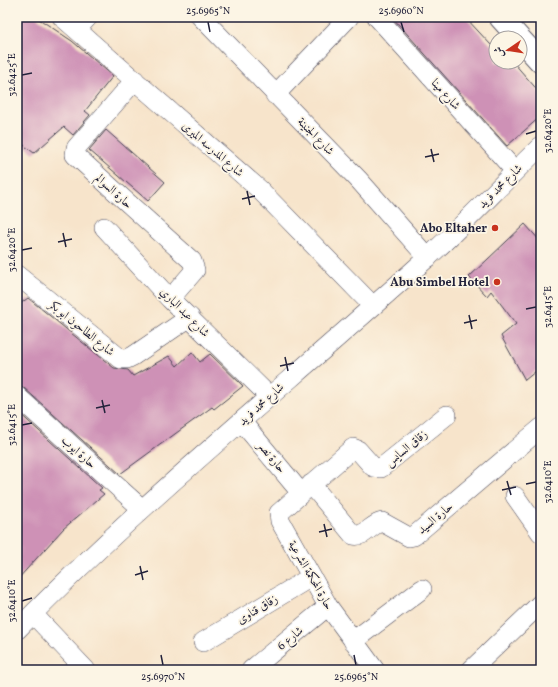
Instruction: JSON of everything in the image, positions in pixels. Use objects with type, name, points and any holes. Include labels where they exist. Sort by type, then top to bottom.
[{"type":"main road","points":[[500,17],[512,30]]},
{"type":"main road","points":[[528,47],[541,62]]},
{"type":"street","name":"شارع المدرسه الميرى","points":[[62,17],[82,23],[135,80],[259,189],[373,306]]},
{"type":"street","name":"شارع الجنينة","points":[[201,17],[358,179],[428,258]]},
{"type":"street","points":[[276,95],[349,17]]},
{"type":"street","name":"شارع مينا","points":[[377,17],[515,171]]},
{"type":"street","name":"حارة السوالم","points":[[135,80],[76,148],[74,155],[192,261],[195,270],[170,298]]},
{"type":"street","name":"شارع محمد فريد","points":[[17,630],[141,508],[242,422],[269,396],[428,258],[541,146]]},
{"type":"street","name":"شارع عبد الباري","points":[[104,227],[170,298],[269,396]]},
{"type":"street","name":"شارع الطاحون ابو بكر","points":[[17,275],[121,359],[127,359],[133,356],[190,317]]},
{"type":"street","name":"حارة ايوب","points":[[17,396],[141,508]]},
{"type":"street","name":"زقاق السايس","points":[[306,488],[353,448],[358,450],[373,467],[381,468],[447,414]]},
{"type":"street","name":"حارة نصر","points":[[242,422],[306,488]]},
{"type":"street","name":"حارة السيد","points":[[306,488],[353,535],[361,535],[377,523],[382,522],[409,536],[414,536],[541,428]]},
{"type":"street","name":"حارة المحكمة الشرعية","points":[[306,488],[282,510],[279,518],[328,606],[375,670]]},
{"type":"street","points":[[515,496],[541,533]]},
{"type":"street","name":"زقاق قناوى","points":[[203,642],[311,577]]},
{"type":"street","points":[[353,641],[422,588]]},
{"type":"street","points":[[471,670],[541,603]]},
{"type":"street","name":"شارع 6","points":[[251,670],[328,606]]},
{"type":"street","points":[[33,614],[86,670]]},
{"type":"building","points":[[17,17],[36,17],[72,41],[113,76],[85,111],[90,115],[73,135],[64,127],[34,153],[17,140]]},
{"type":"building","points":[[392,17],[465,17],[488,42],[488,70],[520,70],[541,94],[541,116],[507,146]]},
{"type":"building","points":[[106,130],[165,182],[148,201],[89,150]]},
{"type":"building","points":[[525,224],[541,242],[541,367],[525,380],[501,336],[516,324],[491,291],[487,296],[469,277]]},
{"type":"building","points":[[28,298],[114,368],[128,370],[133,376],[169,356],[177,366],[192,352],[200,362],[210,354],[243,386],[214,409],[212,407],[120,474],[24,388],[17,385],[17,306]]},
{"type":"building","points":[[17,411],[102,488],[99,490],[104,494],[63,529],[17,580]]},
{"type":"place","name":"Abo Eltaher","points":[[495,228]]},
{"type":"place","name":"Abu Simbel Hotel","points":[[497,282]]}]
